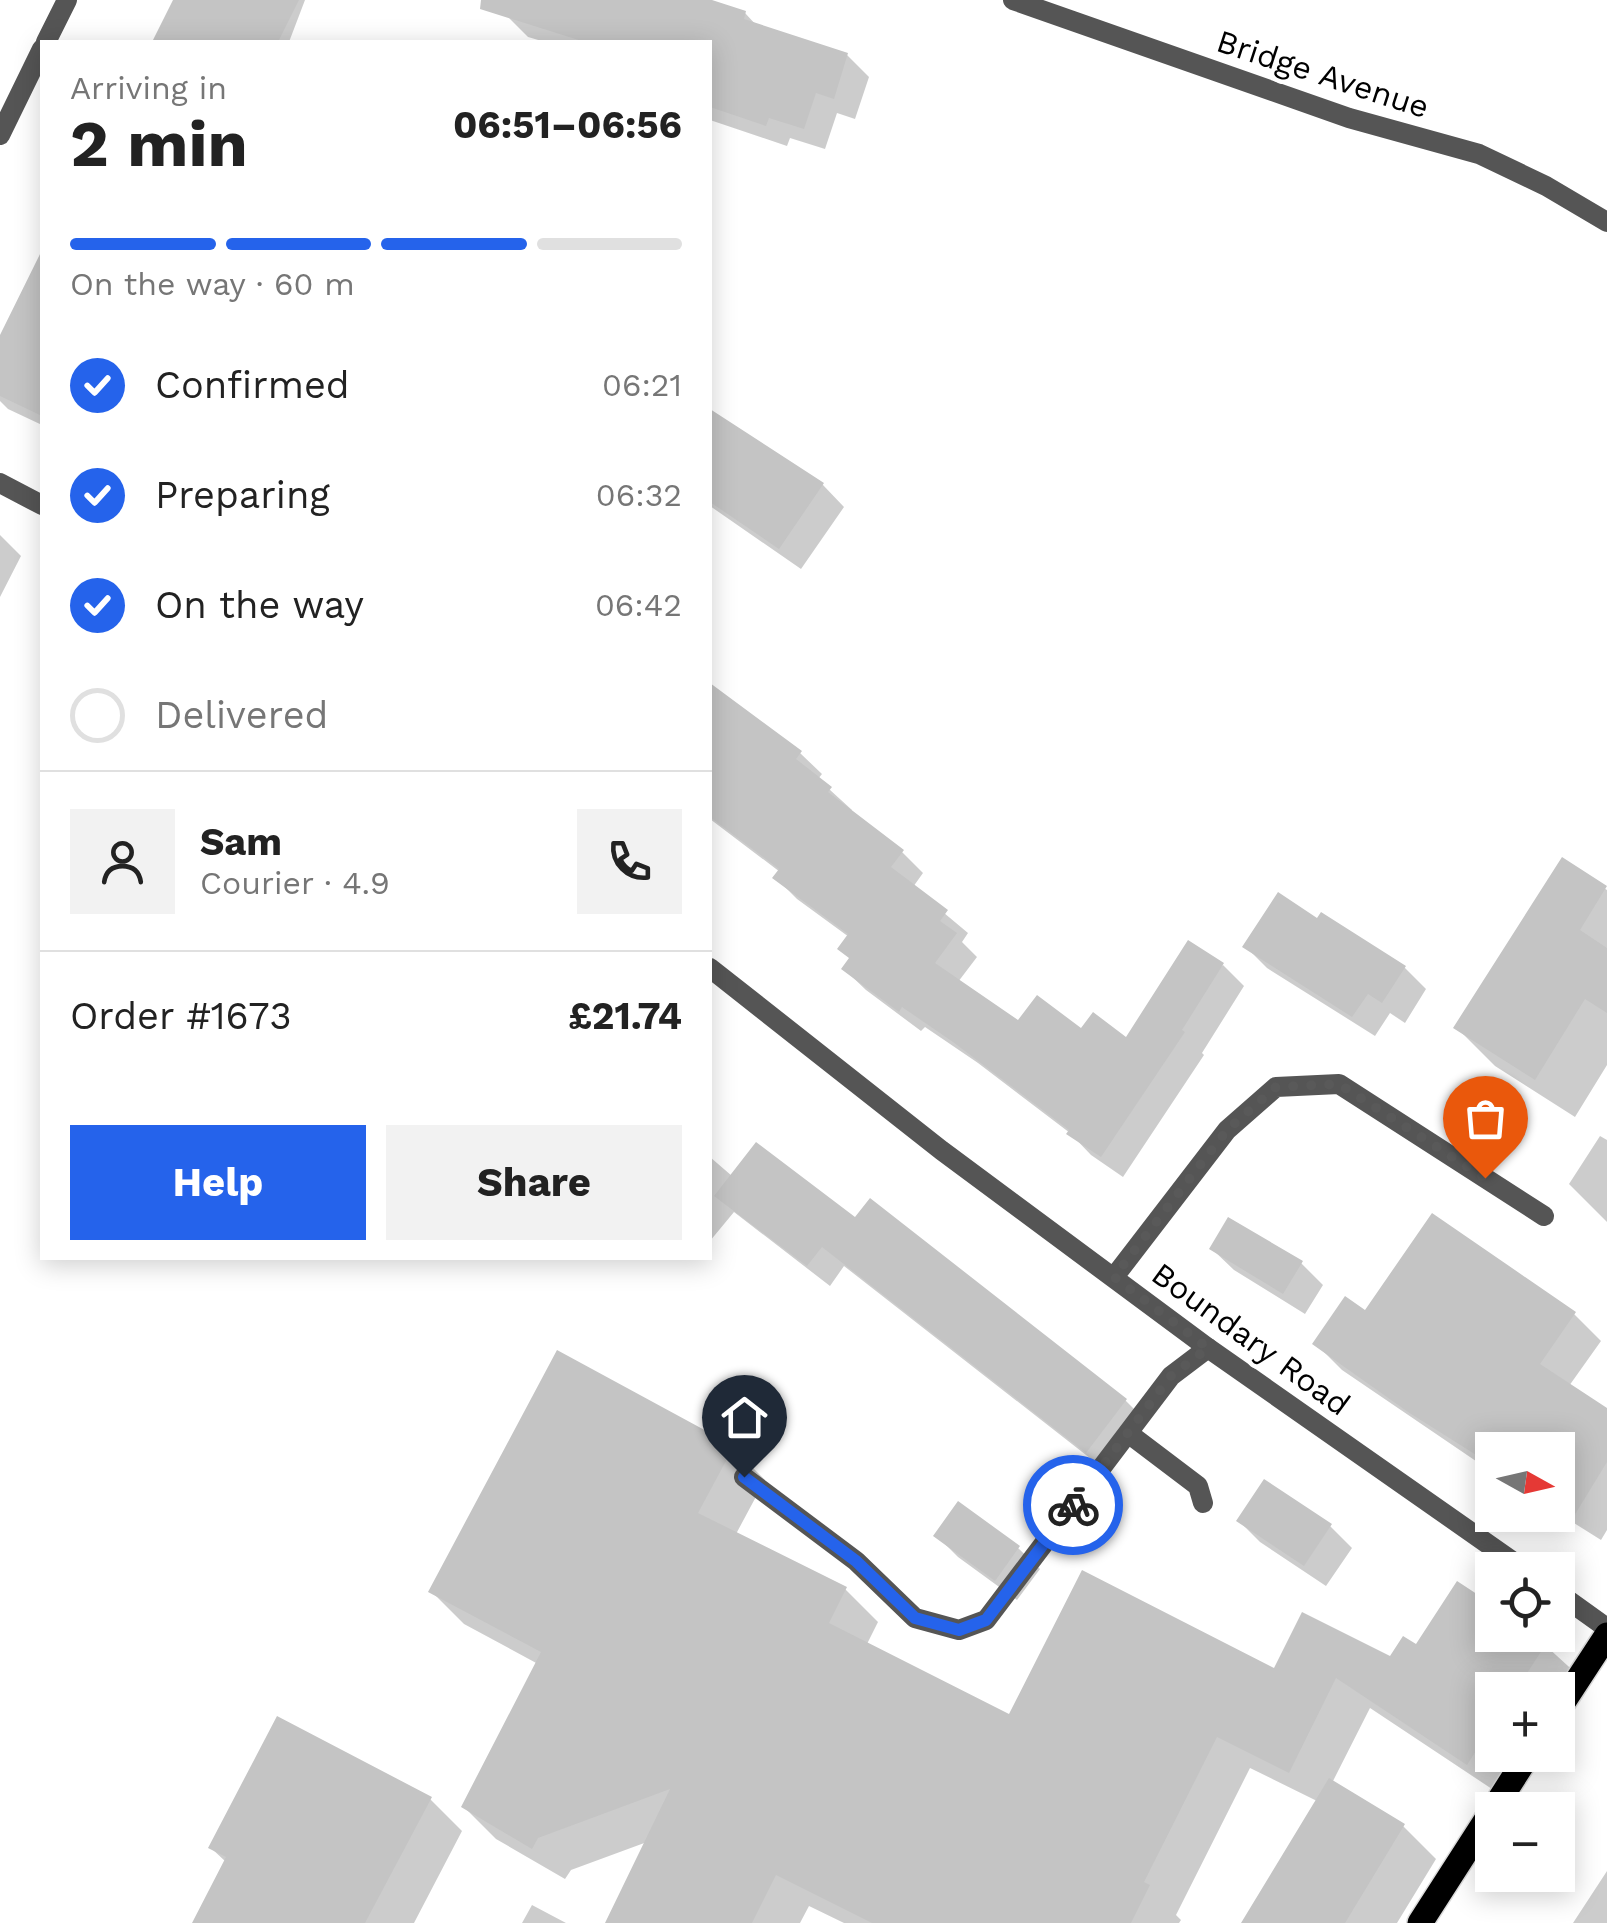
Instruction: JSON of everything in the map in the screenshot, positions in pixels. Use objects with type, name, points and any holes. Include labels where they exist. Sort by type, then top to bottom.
[{"type":"main road","points":[[1575,1683],[1607,1631]]},
{"type":"main road","points":[[1420,1923],[1475,1838]]},
{"type":"street","points":[[47,40],[66,0]]},
{"type":"street","name":"Bridge Avenue","points":[[1013,0],[1349,118],[1479,154],[1546,186],[1607,222]]},
{"type":"street","points":[[0,135],[40,54]]},
{"type":"street","points":[[0,483],[40,504]]},
{"type":"street","name":"Boundary Road","points":[[712,970],[940,1150],[1208,1348],[1498,1552]]},
{"type":"street","points":[[1114,1277],[1227,1130],[1276,1087],[1339,1084],[1544,1216]]},
{"type":"street","points":[[744,1477],[856,1561],[915,1618],[959,1630],[986,1620],[1171,1376],[1208,1348]]},
{"type":"street","points":[[1128,1433],[1198,1486],[1204,1502]]},
{"type":"street","points":[[1575,1606],[1607,1631]]},
{"type":"building","points":[[173,0],[299,0],[279,40],[153,40]]},
{"type":"building","points":[[481,0],[712,0],[746,11],[744,19],[848,53],[834,99],[816,93],[804,129],[769,118],[766,126],[712,108],[712,40],[579,40],[480,9]]},
{"type":"building","points":[[40,254],[40,415],[0,396],[0,335]]},
{"type":"building","points":[[712,410],[824,483],[779,549],[712,503]]},
{"type":"building","points":[[712,684],[802,751],[796,759],[832,787],[828,792],[904,850],[891,867],[948,910],[940,921],[957,933],[935,963],[1018,1020],[1037,995],[1081,1028],[1093,1012],[1126,1037],[1188,940],[1224,963],[1182,1030],[1185,1032],[1101,1157],[1066,1134],[1069,1130],[953,1042],[902,1007],[899,1012],[841,969],[849,958],[837,949],[848,934],[772,878],[779,869],[712,819]]},
{"type":"building","points":[[1562,857],[1607,886],[1580,930],[1607,948],[1607,1013],[1585,999],[1535,1080],[1453,1028]]},
{"type":"building","points":[[1278,892],[1317,918],[1321,912],[1406,966],[1382,1003],[1368,994],[1352,1017],[1242,947]]},
{"type":"building","points":[[756,1142],[855,1217],[870,1198],[1127,1399],[1086,1453],[822,1247],[807,1266],[714,1196]]},
{"type":"building","points":[[1432,1213],[1576,1312],[1540,1364],[1607,1408],[1607,1462],[1575,1514],[1575,1432],[1475,1432],[1475,1454],[1312,1344],[1345,1296],[1365,1310]]},
{"type":"building","points":[[1228,1217],[1303,1261],[1283,1294],[1209,1249]]},
{"type":"building","points":[[557,1350],[734,1446],[698,1513],[847,1587],[829,1623],[1009,1714],[1082,1570],[1274,1668],[1302,1612],[1390,1656],[1403,1636],[1416,1644],[1457,1581],[1475,1593],[1475,1652],[1541,1652],[1528,1672],[1475,1672],[1475,1753],[1467,1765],[1336,1678],[1289,1773],[1217,1737],[1144,1882],[1150,1885],[1131,1923],[872,1923],[776,1875],[752,1923],[605,1923],[670,1789],[538,1838],[532,1849],[461,1807],[541,1652],[428,1592]]},
{"type":"building","points":[[1264,1479],[1332,1524],[1304,1566],[1236,1521]]},
{"type":"building","points":[[958,1501],[1020,1546],[995,1581],[933,1536]]},
{"type":"building","points":[[277,1716],[432,1797],[365,1923],[192,1923],[226,1857],[208,1848]]},
{"type":"building","points":[[1329,1778],[1405,1824],[1345,1923],[1241,1923]]},
{"type":"way so far","points":[[1073,1505],[1171,1376],[1208,1348],[1114,1277],[1227,1130],[1276,1087],[1339,1084],[1485,1178]]},
{"type":"route","points":[[744,1477],[856,1561],[915,1618],[959,1630],[986,1620],[1073,1505]]}]
